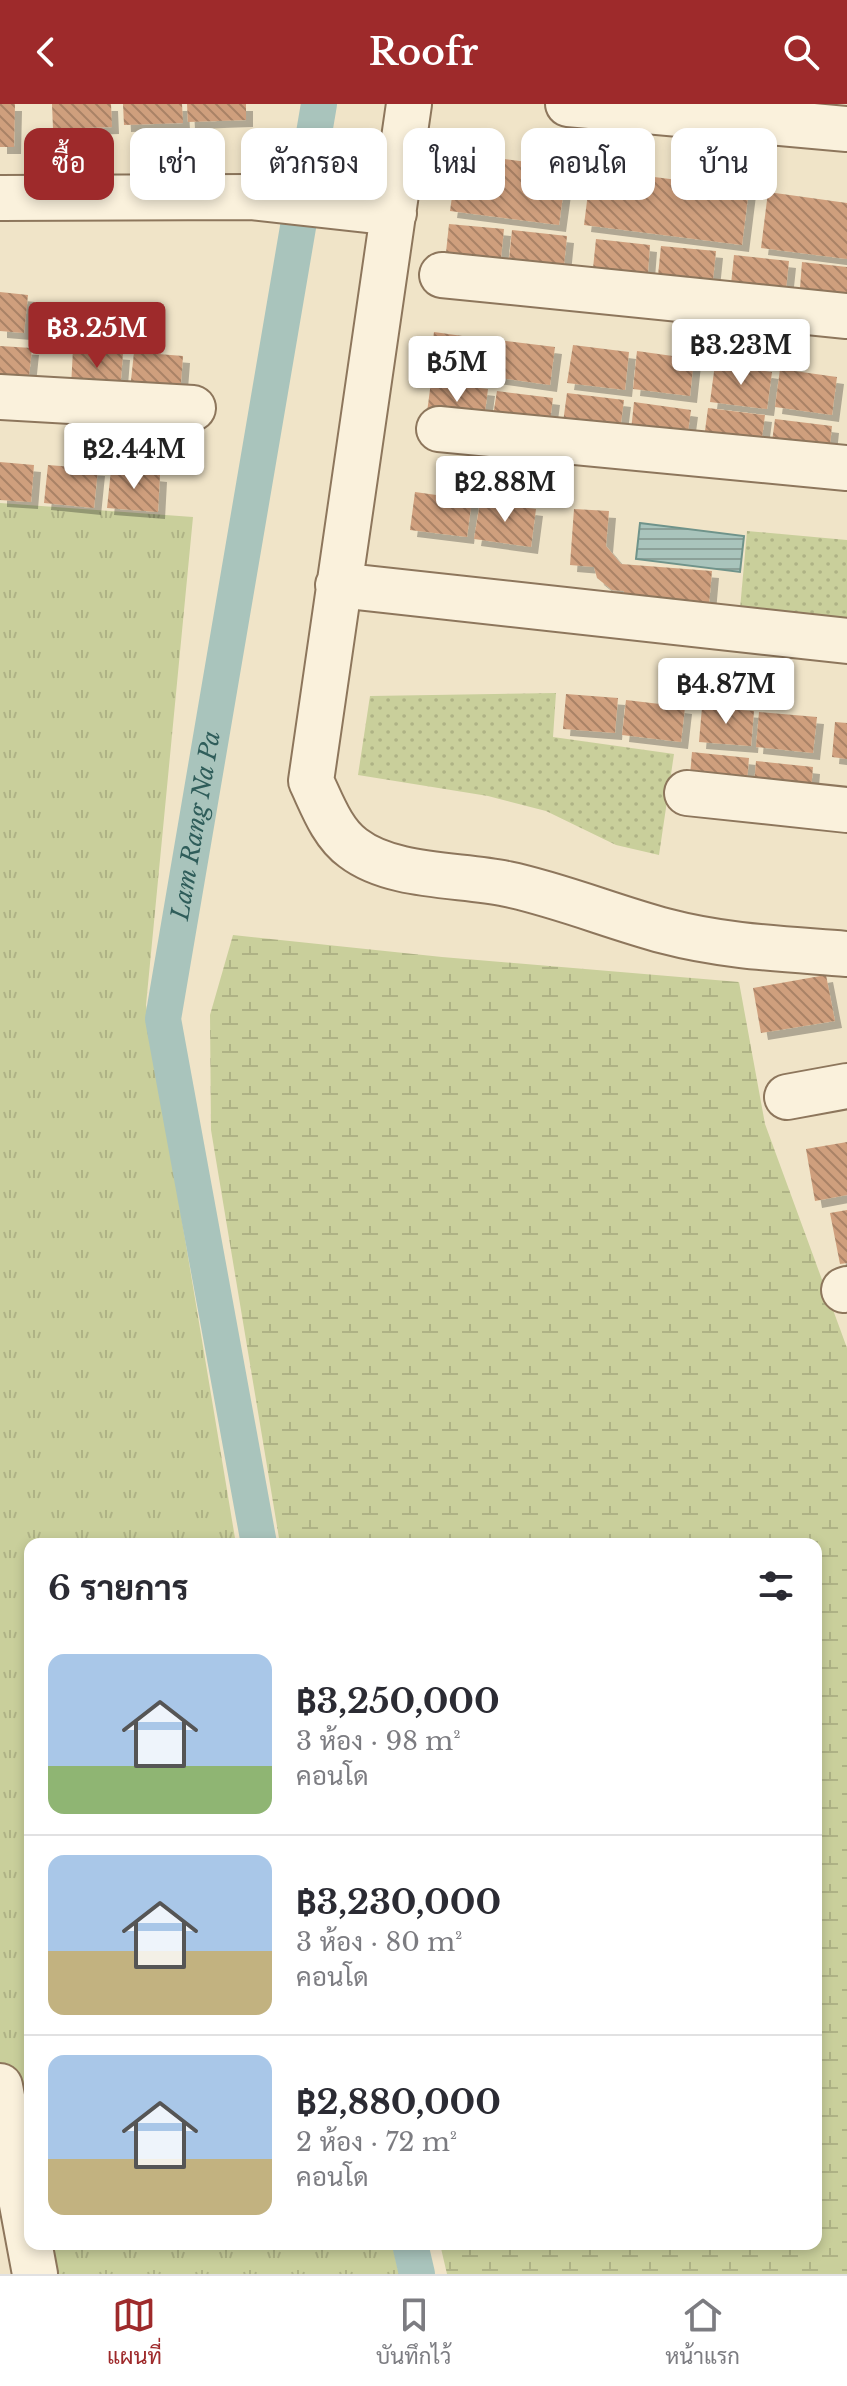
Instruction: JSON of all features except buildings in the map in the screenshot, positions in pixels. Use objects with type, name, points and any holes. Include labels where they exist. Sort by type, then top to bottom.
[{"type":"street","points":[[409,104],[380,211],[338,585],[311,781],[330,822],[352,848],[378,861],[412,871],[507,884],[668,932],[761,948],[847,954]]},
{"type":"street","points":[[568,104],[847,129]]},
{"type":"street","points":[[0,198],[250,197],[380,211]]},
{"type":"street","points":[[442,275],[847,316]]},
{"type":"street","points":[[0,397],[193,408]]},
{"type":"street","points":[[439,429],[847,468]]},
{"type":"street","points":[[338,585],[847,641]]},
{"type":"street","points":[[687,793],[847,810]]},
{"type":"street","points":[[787,1097],[847,1086]]},
{"type":"street","points":[[0,2086],[24,2215]]},
{"type":"street","points":[[31,2250],[35,2274]]},
{"type":"green space","points":[[0,503],[193,517],[146,1005],[235,1538],[24,1538],[24,2240],[0,2125]]},
{"type":"green space","points":[[747,531],[847,540],[847,630],[739,620]]},
{"type":"green space","points":[[556,693],[553,737],[674,754],[659,855],[616,845],[546,811],[488,796],[358,775],[370,696]]},
{"type":"green space","points":[[233,935],[442,957],[739,982],[765,1124],[847,1348],[847,2274],[447,2274],[441,2250],[822,2250],[822,1538],[279,1538],[211,1130],[210,1015]]},
{"type":"green space","points":[[26,2250],[393,2250],[399,2274],[31,2274]]},
{"type":"water","points":[[640,523],[744,536],[740,572],[636,559]]},
{"type":"waterway","name":"Lam Rang Na Pa","points":[[258,1538],[163,1019],[319,104]]},
{"type":"waterway","name":"Lam Rang Na Pa","points":[[411,2250],[417,2274]]}]
